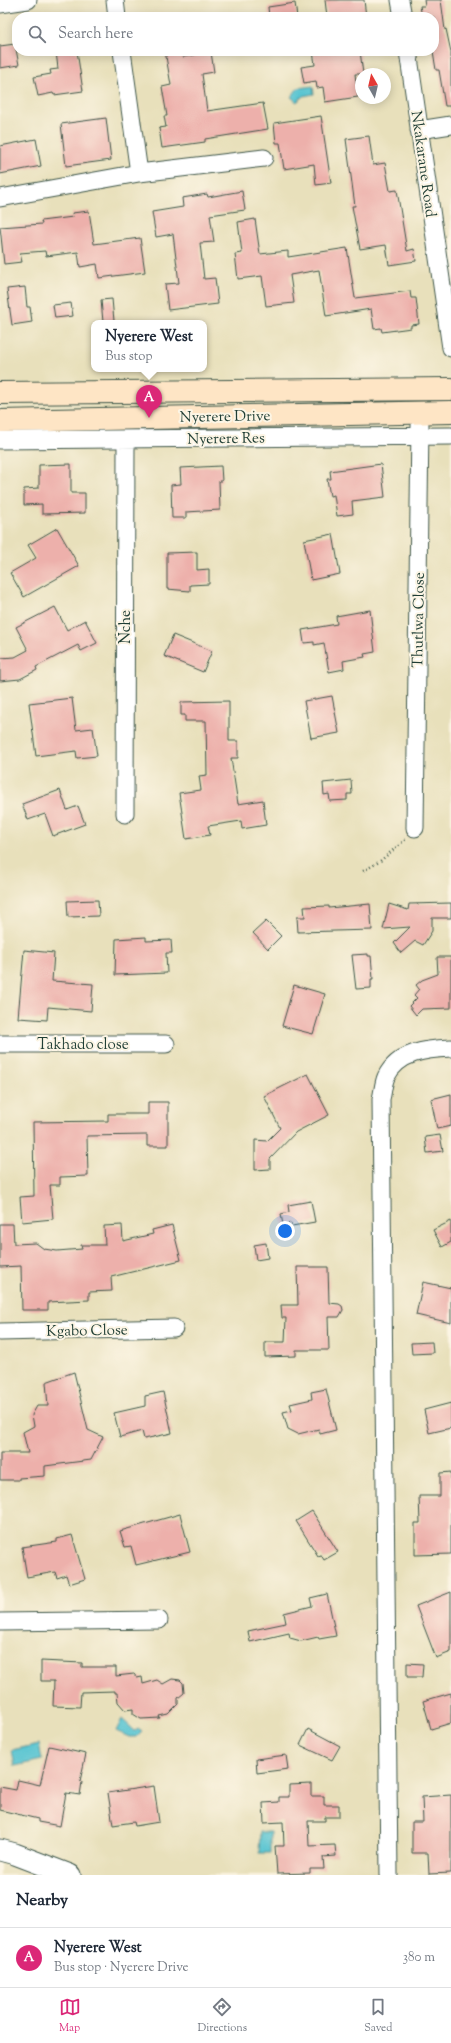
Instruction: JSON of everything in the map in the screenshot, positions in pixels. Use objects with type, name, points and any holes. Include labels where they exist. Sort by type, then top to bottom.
[{"type":"main road","name":"Nyerere Drive","points":[[0,393],[451,389]]},
{"type":"main road","name":"Nyerere Drive","points":[[0,421],[451,412]]},
{"type":"street","points":[[0,4],[28,0]]},
{"type":"street","points":[[115,0],[116,12]]},
{"type":"street","points":[[400,0],[402,12]]},
{"type":"street","points":[[123,56],[140,173]]},
{"type":"street","name":"Nkakarane Road","points":[[409,56],[451,348]]},
{"type":"street","points":[[419,130],[451,125]]},
{"type":"street","points":[[0,198],[140,173],[264,158]]},
{"type":"street","name":"Thutlwa Close","points":[[415,828],[421,436],[419,412]]},
{"type":"street","name":"Nyerere Res","points":[[0,440],[451,436]]},
{"type":"street","name":"Nche","points":[[125,814],[126,440]]},
{"type":"street","name":"Takhado close","points":[[0,1044],[166,1044]]},
{"type":"street","points":[[389,1875],[381,1099],[386,1078],[394,1065],[414,1053],[431,1049],[451,1048]]},
{"type":"street","name":"Kgabo Close","points":[[0,1332],[174,1328]]},
{"type":"street","points":[[0,1622],[159,1620]]},
{"type":"street","points":[[0,1850],[16,1854],[70,1875]]},
{"type":"path","points":[[363,871],[379,862],[415,828]]},
{"type":"water","points":[[313,86],[314,94],[303,96],[297,102],[291,97],[298,88]]},
{"type":"water","points":[[122,1719],[135,1731],[138,1729],[142,1732],[137,1737],[129,1737],[116,1731]]},
{"type":"water","points":[[39,1744],[42,1760],[15,1766],[12,1750]]},
{"type":"water","points":[[260,1832],[270,1832],[270,1853],[259,1853]]},
{"type":"building","points":[[325,0],[364,0],[365,12],[326,12]]},
{"type":"building","points":[[424,0],[441,0],[445,30],[446,29],[451,52],[451,106],[445,106],[439,70],[436,70],[434,56],[439,56],[439,12],[421,12],[420,6],[425,6]]},
{"type":"building","points":[[295,3],[296,12],[268,12],[268,7]]},
{"type":"building","points":[[12,44],[12,56],[17,56],[19,65],[0,68],[0,46]]},
{"type":"building","points":[[57,56],[78,56],[83,91],[54,95],[53,93],[38,96],[34,77],[51,74],[50,70],[58,69]]},
{"type":"building","points":[[166,56],[212,56],[214,72],[202,74],[207,111],[263,103],[268,129],[205,139],[205,142],[162,148],[159,128],[166,127],[164,116],[167,116],[162,87],[171,85]]},
{"type":"building","points":[[314,56],[361,56],[362,68],[355,68],[355,97],[325,102],[323,87],[317,88],[316,81],[304,83],[301,67],[315,65]]},
{"type":"building","points":[[321,116],[331,183],[316,185],[314,164],[284,169],[280,143],[276,143],[274,123]]},
{"type":"building","points":[[106,118],[111,160],[66,166],[61,124]]},
{"type":"building","points":[[369,136],[373,165],[385,163],[390,191],[397,190],[407,251],[414,249],[416,261],[389,265],[386,245],[360,249],[352,206],[355,206],[346,139]]},
{"type":"building","points":[[36,139],[41,166],[0,174],[0,146]]},
{"type":"building","points":[[242,191],[245,210],[210,215],[214,242],[200,243],[204,279],[215,278],[218,304],[168,310],[165,284],[179,283],[173,234],[156,237],[152,212],[183,207],[182,198],[207,194],[208,197]]},
{"type":"building","points":[[89,211],[94,244],[140,238],[145,272],[99,278],[97,264],[80,267],[78,252],[46,256],[45,251],[20,253],[22,262],[4,264],[0,227],[42,224],[41,221],[73,217],[72,213]]},
{"type":"building","points":[[255,219],[260,254],[288,251],[288,257],[347,248],[355,298],[410,291],[411,298],[416,298],[419,324],[411,325],[411,328],[382,332],[381,328],[374,329],[371,309],[326,316],[319,270],[290,275],[294,303],[266,306],[262,276],[238,279],[235,254],[242,253],[238,222]]},
{"type":"building","points":[[25,287],[27,307],[30,307],[32,322],[12,325],[7,289]]},
{"type":"building","points":[[112,299],[114,320],[103,320],[101,300]]},
{"type":"building","points":[[71,303],[73,316],[55,318],[53,305]]},
{"type":"building","points":[[71,464],[71,493],[85,493],[85,513],[42,514],[42,504],[24,505],[24,489],[39,488],[39,465]]},
{"type":"building","points":[[381,464],[385,497],[352,501],[353,514],[337,516],[334,495],[330,496],[327,479],[331,479],[330,471]]},
{"type":"building","points":[[221,466],[222,481],[219,481],[220,510],[186,512],[186,518],[172,518],[171,485],[181,484],[180,468]]},
{"type":"building","points":[[57,528],[79,566],[24,597],[10,573],[36,558],[28,545]]},
{"type":"building","points":[[333,534],[340,574],[311,580],[304,540]]},
{"type":"building","points":[[197,552],[197,570],[209,569],[209,584],[190,585],[190,591],[167,589],[167,553]]},
{"type":"building","points":[[55,607],[67,630],[85,620],[97,643],[81,651],[78,645],[36,667],[37,670],[20,679],[0,681],[0,658],[15,657],[28,650],[16,627]]},
{"type":"building","points":[[370,610],[375,652],[364,654],[365,657],[343,661],[344,669],[329,672],[324,643],[314,645],[314,642],[304,643],[302,630],[337,624],[336,616]]},
{"type":"building","points":[[173,635],[212,651],[203,672],[164,656]]},
{"type":"building","points":[[332,696],[339,733],[311,738],[304,701]]},
{"type":"building","points":[[72,698],[76,730],[93,728],[97,756],[77,758],[76,751],[36,756],[29,703]]},
{"type":"building","points":[[229,701],[229,741],[238,741],[238,758],[231,758],[238,804],[263,800],[266,825],[242,829],[241,821],[208,826],[210,835],[186,839],[179,793],[201,790],[199,776],[207,775],[206,721],[185,721],[185,715],[181,715],[181,702]]},
{"type":"building","points":[[351,780],[352,794],[347,794],[347,800],[330,801],[329,794],[324,795],[323,783]]},
{"type":"building","points":[[60,790],[67,810],[78,806],[85,824],[53,836],[45,814],[28,820],[22,804]]},
{"type":"building","points":[[98,900],[99,916],[68,917],[67,901]]},
{"type":"building","points":[[451,903],[451,918],[432,918],[432,931],[423,945],[415,941],[401,953],[394,943],[410,927],[383,929],[389,904],[408,910],[409,904]]},
{"type":"building","points":[[370,904],[372,930],[298,932],[297,917],[305,917],[304,907],[329,906],[329,908]]},
{"type":"building","points":[[266,921],[281,936],[268,949],[253,933]]},
{"type":"building","points":[[146,937],[146,941],[171,940],[172,953],[166,953],[167,973],[115,975],[116,939]]},
{"type":"building","points":[[24,950],[54,953],[52,981],[93,984],[91,1011],[48,1007],[47,1020],[18,1018]]},
{"type":"building","points":[[368,954],[368,956],[371,956],[373,979],[371,979],[371,988],[356,989],[352,955]]},
{"type":"building","points":[[437,957],[451,957],[451,1008],[422,1009],[416,1015],[409,1006],[417,998],[414,995],[419,989],[416,985],[422,980],[438,974]]},
{"type":"building","points":[[294,985],[325,994],[313,1034],[282,1026]]},
{"type":"building","points":[[308,1074],[329,1115],[296,1132],[270,1159],[270,1169],[255,1170],[255,1140],[267,1141],[280,1128],[264,1096]]},
{"type":"building","points":[[451,1094],[451,1126],[437,1129],[431,1099]]},
{"type":"building","points":[[148,1102],[168,1102],[168,1146],[147,1146],[147,1135],[87,1136],[88,1176],[60,1177],[60,1185],[50,1185],[53,1219],[22,1222],[20,1197],[34,1196],[33,1122],[108,1121],[108,1114],[148,1114]]},
{"type":"building","points":[[440,1135],[443,1151],[427,1153],[425,1137]]},
{"type":"building","points":[[311,1201],[315,1222],[292,1226],[291,1223],[283,1225],[281,1214],[289,1212],[288,1205]]},
{"type":"building","points":[[451,1221],[451,1242],[442,1247],[433,1230]]},
{"type":"building","points":[[0,1224],[13,1224],[14,1244],[36,1243],[44,1249],[57,1251],[82,1249],[81,1245],[105,1245],[104,1226],[122,1225],[123,1241],[153,1234],[152,1230],[172,1225],[181,1260],[111,1277],[112,1291],[89,1292],[89,1300],[48,1302],[48,1310],[22,1310],[21,1266],[0,1267]]},
{"type":"building","points":[[266,1243],[268,1258],[256,1260],[254,1245]]},
{"type":"building","points":[[297,1267],[328,1267],[329,1303],[339,1304],[342,1306],[343,1310],[339,1317],[328,1317],[329,1350],[296,1350],[296,1356],[265,1357],[265,1342],[285,1342],[286,1318],[282,1318],[281,1305],[298,1305]]},
{"type":"building","points":[[423,1282],[451,1288],[451,1323],[416,1315]]},
{"type":"building","points":[[432,1342],[433,1353],[412,1354],[411,1343]]},
{"type":"building","points":[[74,1372],[88,1430],[103,1437],[91,1460],[45,1466],[45,1476],[19,1478],[19,1480],[0,1480],[0,1453],[28,1453],[23,1432],[34,1426],[32,1415],[37,1406],[48,1406],[46,1382]]},
{"type":"building","points":[[326,1389],[336,1430],[320,1434],[319,1429],[298,1434],[288,1429],[283,1412],[292,1410],[290,1404],[312,1399],[311,1392]]},
{"type":"building","points":[[163,1392],[172,1433],[144,1439],[142,1431],[120,1437],[114,1413],[145,1406],[145,1396]]},
{"type":"building","points":[[451,1403],[451,1428],[429,1433],[424,1410]]},
{"type":"building","points":[[451,1472],[451,1554],[415,1555],[415,1523],[420,1523],[419,1496],[440,1496],[440,1473]]},
{"type":"building","points":[[312,1511],[338,1552],[324,1560],[321,1555],[318,1556],[296,1521]]},
{"type":"building","points":[[180,1514],[190,1552],[136,1565],[131,1546],[125,1547],[120,1531]]},
{"type":"building","points":[[72,1535],[85,1579],[69,1584],[66,1575],[57,1578],[55,1572],[27,1577],[22,1547],[57,1542],[57,1539]]},
{"type":"building","points":[[451,1592],[451,1652],[436,1658],[416,1606]]},
{"type":"building","points":[[327,1594],[336,1636],[319,1639],[318,1637],[301,1641],[290,1638],[289,1633],[250,1642],[248,1631],[286,1623],[284,1613],[312,1606],[310,1598]]},
{"type":"building","points":[[41,1661],[82,1663],[82,1667],[116,1667],[116,1676],[134,1674],[137,1678],[142,1677],[143,1684],[157,1680],[163,1684],[172,1679],[180,1680],[183,1683],[184,1693],[178,1698],[178,1704],[168,1714],[159,1716],[160,1718],[141,1719],[133,1714],[133,1709],[125,1710],[118,1702],[117,1693],[115,1693],[115,1691],[81,1692],[80,1707],[53,1706],[54,1681],[41,1681]]},
{"type":"building","points":[[407,1663],[423,1664],[422,1677],[407,1677]]},
{"type":"building","points":[[451,1693],[451,1723],[431,1729],[423,1701]]},
{"type":"building","points":[[308,1729],[340,1746],[332,1760],[300,1745]]},
{"type":"building","points":[[49,1746],[86,1754],[80,1781],[82,1782],[80,1795],[66,1793],[60,1826],[38,1822],[38,1819],[0,1810],[0,1787],[16,1790],[18,1780],[40,1785]]},
{"type":"building","points":[[286,1755],[288,1769],[257,1773],[256,1759]]},
{"type":"building","points":[[311,1784],[311,1796],[324,1796],[324,1805],[339,1805],[339,1817],[325,1817],[325,1821],[308,1821],[309,1846],[335,1845],[336,1856],[323,1857],[324,1869],[310,1869],[310,1873],[277,1874],[275,1846],[284,1846],[283,1822],[264,1823],[263,1803],[279,1802],[279,1797],[289,1797],[289,1785]]},
{"type":"building","points":[[154,1786],[159,1822],[135,1826],[134,1822],[113,1825],[108,1793]]},
{"type":"building","points":[[451,1795],[451,1873],[429,1874],[428,1853],[412,1853],[412,1822],[423,1822],[422,1797]]},
{"type":"place","name":"Nyerere West","points":[[149,418]]}]
